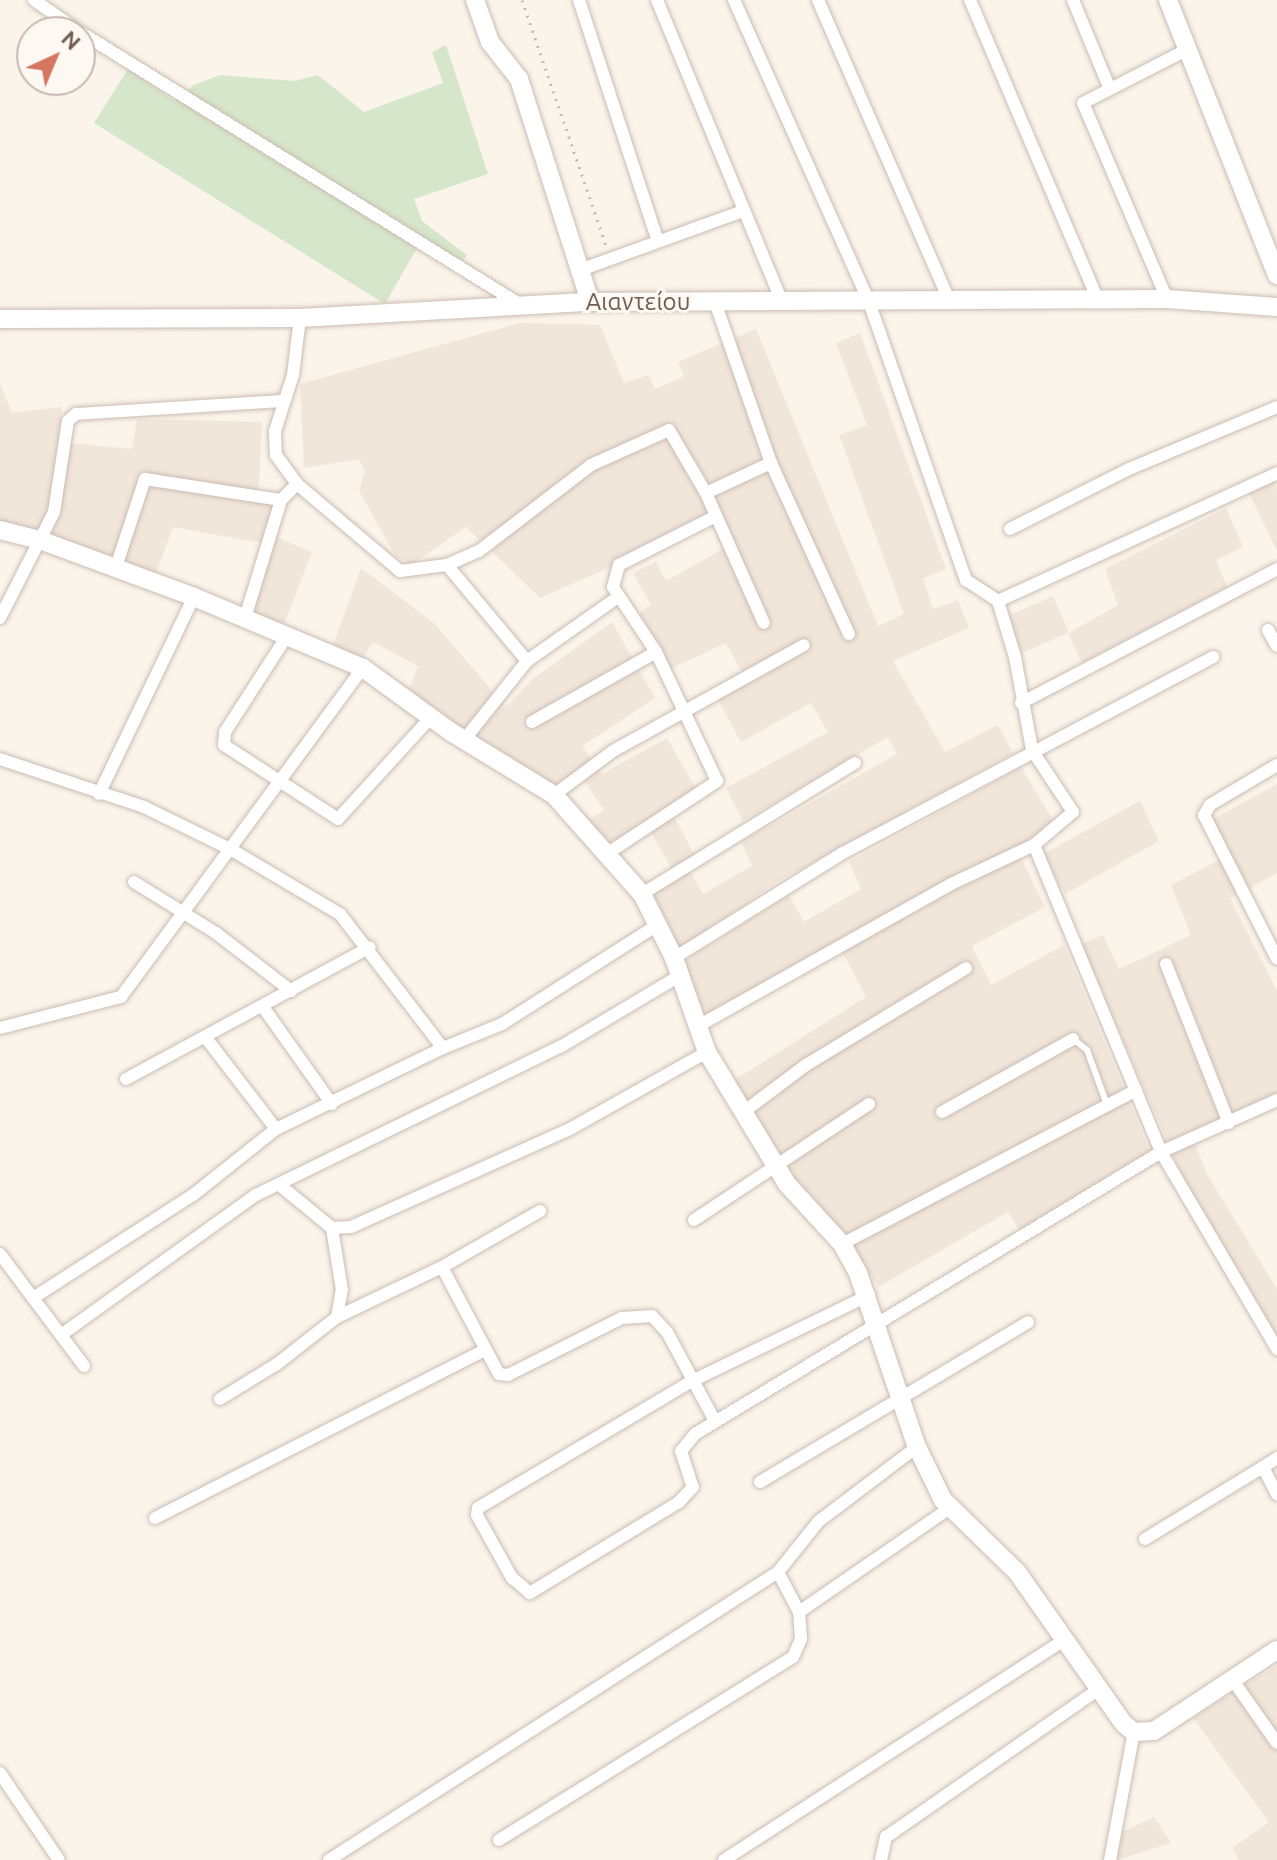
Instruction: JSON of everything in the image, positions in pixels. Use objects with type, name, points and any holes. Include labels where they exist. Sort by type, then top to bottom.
[{"type":"street","points":[[34,0],[57,16]]},
{"type":"street","points":[[475,0],[490,42],[519,79],[590,302]]},
{"type":"street","points":[[579,0],[657,238]]},
{"type":"street","points":[[657,0],[781,300]]},
{"type":"street","points":[[698,1026],[951,884],[1034,845],[1073,812],[1032,750],[1015,657],[998,601],[966,580],[868,299],[734,0]]},
{"type":"street","points":[[818,0],[949,300]]},
{"type":"street","points":[[970,0],[1098,300]]},
{"type":"street","points":[[1073,0],[1109,87]]},
{"type":"street","points":[[1168,0],[1277,275]]},
{"type":"street","points":[[96,42],[521,305]]},
{"type":"street","points":[[1167,299],[1083,103],[1188,49]]},
{"type":"street","points":[[580,270],[657,238],[743,211]]},
{"type":"street","name":"Αιαντείου","points":[[0,319],[300,318],[590,302],[868,299],[1167,299],[1277,307]]},
{"type":"street","points":[[715,302],[771,463],[849,634]]},
{"type":"street","points":[[300,318],[293,375],[275,431],[276,455],[297,484],[400,571],[447,565],[479,551],[591,465],[662,430],[677,436],[764,623]]},
{"type":"street","points":[[0,618],[54,512],[68,421],[76,414],[284,401]]},
{"type":"street","points":[[1010,529],[1129,469],[1277,407]]},
{"type":"street","points":[[706,493],[771,463]]},
{"type":"street","points":[[998,601],[1277,473]]},
{"type":"street","points":[[115,570],[145,479],[281,500]]},
{"type":"street","points":[[245,618],[281,500],[297,484]]},
{"type":"street","points":[[608,853],[717,781],[656,652],[613,587],[619,565],[714,517]]},
{"type":"street","points":[[0,530],[40,540],[194,597],[363,668],[464,740],[554,795],[642,894],[677,967],[707,1052],[774,1166],[842,1244],[869,1295],[917,1447],[950,1508],[1017,1572],[1065,1639],[1096,1691],[1134,1732]]},
{"type":"street","points":[[447,565],[527,661]]},
{"type":"street","points":[[1021,703],[1277,569]]},
{"type":"street","points":[[99,794],[194,597]]},
{"type":"street","points":[[464,740],[527,661],[618,597]]},
{"type":"street","points":[[1268,630],[1277,646]]},
{"type":"street","points":[[287,636],[225,732],[224,745],[338,819],[432,716]]},
{"type":"street","points":[[554,795],[594,763],[681,710],[804,645]]},
{"type":"street","points":[[532,722],[656,652]]},
{"type":"street","points":[[61,1335],[256,1195],[282,1187],[560,1047],[843,853],[1032,750],[1213,657]]},
{"type":"street","points":[[0,1028],[121,997],[363,668]]},
{"type":"street","points":[[0,759],[144,807],[232,850],[340,914],[370,947],[443,1048]]},
{"type":"street","points":[[642,894],[855,763]]},
{"type":"street","points":[[1277,765],[1210,805],[1204,815],[1277,959]]},
{"type":"street","points":[[1034,845],[1161,1152],[1277,1349]]},
{"type":"street","points":[[134,882],[185,912],[291,991]]},
{"type":"street","points":[[33,1298],[193,1195],[276,1129],[443,1048],[502,1024],[656,926]]},
{"type":"street","points":[[126,1079],[370,947]]},
{"type":"street","points":[[1166,964],[1229,1123]]},
{"type":"street","points":[[742,1113],[806,1065],[966,968]]},
{"type":"street","points":[[263,1007],[332,1104]]},
{"type":"street","points":[[206,1038],[276,1129]]},
{"type":"street","points":[[942,1112],[1073,1039]]},
{"type":"street","points":[[332,1228],[351,1227],[444,1189],[568,1130],[707,1052]]},
{"type":"street","points":[[842,1244],[1106,1102],[1136,1090]]},
{"type":"street","points":[[869,1295],[692,1381],[478,1508],[477,1515],[512,1578],[530,1593],[679,1502],[693,1487],[681,1451],[715,1421],[879,1327],[1161,1152],[1277,1100]]},
{"type":"street","points":[[694,1220],[869,1104]]},
{"type":"street","points":[[282,1187],[332,1228],[342,1290],[337,1317]]},
{"type":"street","points":[[220,1399],[277,1364],[337,1317],[442,1267],[540,1211]]},
{"type":"street","points":[[0,1254],[84,1366]]},
{"type":"street","points":[[442,1267],[499,1374],[508,1375],[622,1318],[646,1314],[660,1321],[715,1421]]},
{"type":"street","points":[[760,1482],[901,1394],[1028,1322]]},
{"type":"street","points":[[155,1518],[485,1350]]},
{"type":"street","points":[[329,1860],[778,1572],[819,1521],[917,1447]]},
{"type":"street","points":[[1145,1539],[1277,1458]]},
{"type":"street","points":[[1263,1467],[1277,1495]]},
{"type":"street","points":[[799,1612],[950,1508]]},
{"type":"street","points":[[499,1840],[793,1657],[801,1639],[799,1612],[778,1572]]},
{"type":"street","points":[[724,1860],[1065,1639]]},
{"type":"street","points":[[1134,1732],[1154,1731],[1277,1650]]},
{"type":"street","points":[[1232,1679],[1277,1743]]},
{"type":"street","points":[[881,1860],[886,1837],[1096,1691]]},
{"type":"street","points":[[1108,1858],[1134,1732]]},
{"type":"street","points":[[0,1773],[59,1860]]},
{"type":"lane","points":[[1073,1039],[1087,1050],[1106,1102]]},
{"type":"path","points":[[522,0],[609,257]]},
{"type":"shaded area","points":[[520,323],[600,325],[624,383],[648,375],[655,389],[684,376],[678,362],[756,329],[878,626],[904,614],[839,435],[867,425],[836,343],[860,333],[946,569],[923,578],[933,609],[958,600],[969,628],[893,661],[945,752],[998,725],[1013,753],[777,882],[677,950],[648,895],[676,877],[648,827],[610,848],[584,823],[604,810],[577,770],[554,788],[474,742],[408,692],[418,666],[373,642],[360,663],[332,649],[361,568],[435,624],[506,707],[533,679],[612,622],[655,698],[582,746],[602,774],[667,738],[699,794],[671,811],[695,856],[685,863],[703,894],[752,866],[741,842],[897,754],[888,737],[743,821],[726,788],[828,732],[811,703],[741,742],[718,700],[747,681],[726,643],[670,669],[640,612],[651,605],[633,573],[656,562],[666,581],[723,549],[711,523],[540,598],[466,527],[412,564],[396,557],[359,491],[365,471],[359,459],[304,468],[300,384]]},
{"type":"shaded area","points":[[0,383],[12,413],[62,407],[59,442],[132,449],[137,419],[262,422],[258,502],[274,505],[264,532],[312,552],[281,632],[251,619],[273,545],[173,527],[154,579],[0,524]]},
{"type":"shaded area","points":[[1274,481],[1277,489],[1277,551],[1249,493]]},
{"type":"shaded area","points":[[1226,508],[1243,547],[1216,560],[1227,587],[1082,663],[1068,633],[1022,653],[1006,617],[1053,596],[1069,633],[1118,605],[1105,569]]},
{"type":"shaded area","points":[[1021,767],[1056,825],[1020,856],[1045,907],[972,946],[991,985],[1064,945],[1150,1152],[1022,1234],[1008,1212],[878,1287],[857,1253],[774,1155],[733,1081],[866,997],[841,949],[706,1025],[683,962],[789,895],[804,922],[861,889],[849,862]]},
{"type":"shaded area","points":[[1277,784],[1277,873],[1230,898],[1277,991],[1277,1096],[1192,1136],[1207,1174],[1277,1289],[1277,1339],[1192,1197],[1081,944],[1103,935],[1119,969],[1191,935],[1171,885],[1225,857],[1208,822]]},
{"type":"shaded area","points":[[1140,801],[1159,841],[1065,894],[1043,854]]},
{"type":"shaded area","points":[[1277,1665],[1277,1860],[1239,1860],[1232,1848],[1269,1822],[1193,1718]]},
{"type":"shaded area","points":[[1154,1817],[1171,1843],[1118,1860],[1122,1832]]},
{"type":"green space","points":[[446,45],[488,174],[414,199],[422,221],[467,255],[460,264],[421,241],[385,304],[94,123],[128,69],[175,101],[194,85],[220,75],[294,81],[318,75],[364,112],[443,83],[432,52]]}]
